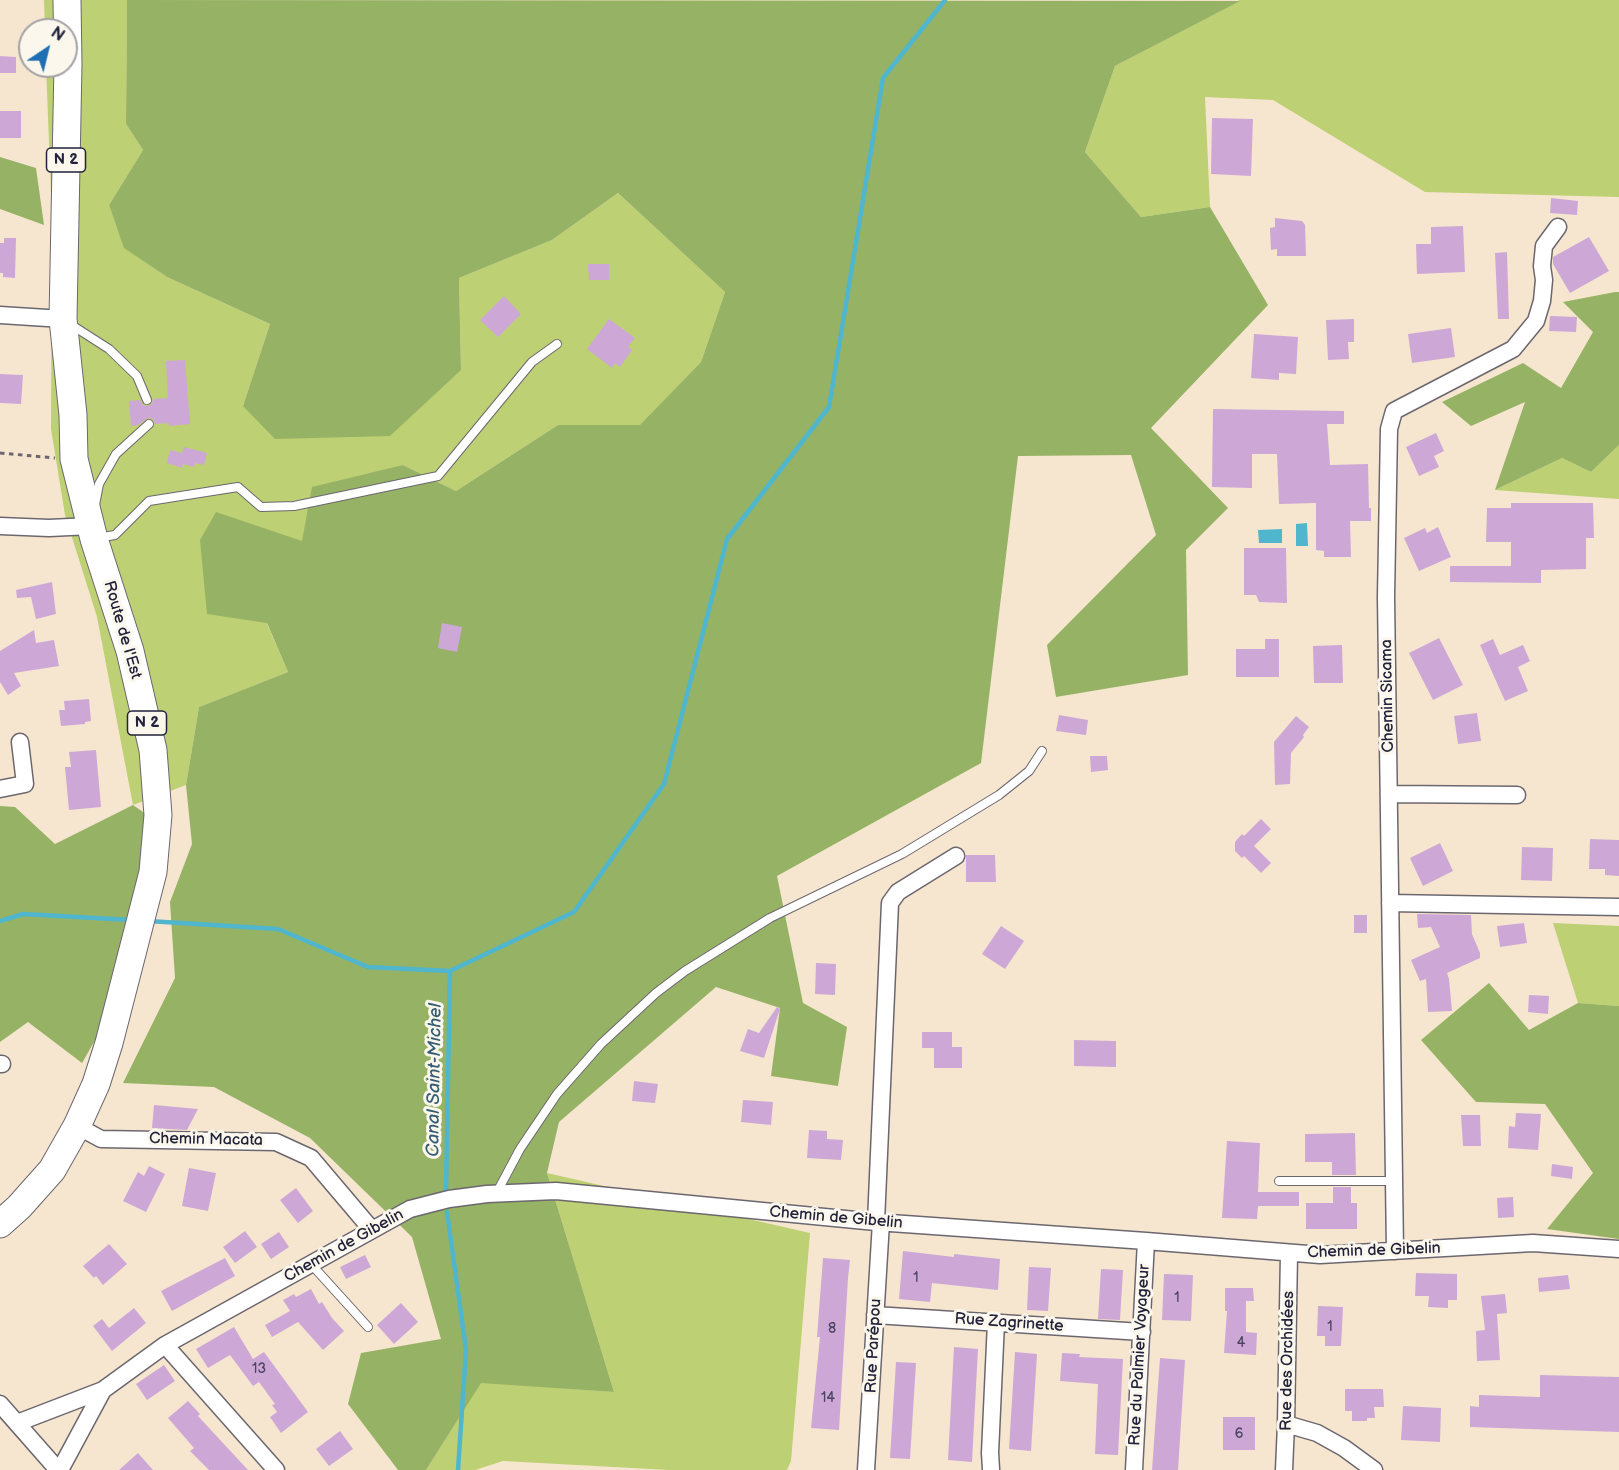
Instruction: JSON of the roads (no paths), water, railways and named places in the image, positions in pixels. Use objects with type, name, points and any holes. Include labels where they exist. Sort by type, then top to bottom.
[{"type":"main road","name":"Route de l'Est","points":[[0,1224],[19,1207],[52,1170],[77,1126],[96,1084],[136,943],[153,872],[158,815],[153,750],[130,651],[93,532],[74,459],[73,415],[63,319],[68,0]]},
{"type":"street","name":"Chemin Sicama","points":[[1395,1251],[1392,1181],[1386,597],[1389,429],[1394,411],[1513,349],[1536,321],[1542,301],[1544,246],[1558,227]]},
{"type":"street","points":[[0,315],[63,319]]},
{"type":"street","points":[[0,526],[93,532]]},
{"type":"street","points":[[0,789],[26,784],[21,742]]},
{"type":"street","points":[[1389,794],[1517,795]]},
{"type":"street","name":"Rue Parépou","points":[[866,1470],[879,1222],[890,903],[898,892],[956,856]]},
{"type":"street","points":[[1390,903],[1619,907]]},
{"type":"street","name":"Chemin Macata","points":[[77,1126],[101,1138],[276,1142],[311,1158],[372,1230]]},
{"type":"street","name":"Chemin de Gibelin","points":[[17,1423],[103,1390],[165,1345],[410,1209],[449,1199],[556,1191],[879,1222],[1320,1255],[1533,1243],[1619,1249]]},
{"type":"street","name":"Rue du Palmier Voyageur","points":[[1134,1470],[1146,1241]]},
{"type":"street","name":"Rue des Orchidées","points":[[1284,1470],[1287,1424],[1289,1253]]},
{"type":"street","name":"Rue Zagrinette","points":[[875,1315],[1142,1332]]},
{"type":"street","points":[[992,1470],[990,1453],[996,1323]]},
{"type":"street","points":[[165,1345],[276,1470]]},
{"type":"street","name":"Chemin de Gibelin","points":[[59,1470],[103,1390]]},
{"type":"street","points":[[0,1404],[59,1470]]},
{"type":"street","points":[[1287,1424],[1317,1433],[1344,1448],[1374,1470]]},
{"type":"lane","points":[[63,319],[109,349],[137,376],[147,400]]},
{"type":"lane","points":[[149,424],[116,454],[99,484],[93,532],[115,535],[149,501],[238,488],[261,507],[294,506],[438,476],[532,362],[557,344]]},
{"type":"lane","points":[[496,1194],[520,1149],[557,1094],[601,1044],[656,993],[685,971],[770,918],[902,854],[999,795],[1029,771],[1042,751]]},
{"type":"lane","points":[[1279,1181],[1392,1181]]},
{"type":"lane","points":[[311,1264],[368,1327]]},
{"type":"water","points":[[1307,523],[1308,546],[1296,546],[1296,524]]},
{"type":"water","points":[[1282,529],[1282,543],[1259,543],[1258,530]]},
{"type":"waterway","points":[[148,921],[278,929],[368,967],[450,971],[574,912],[664,784],[727,539],[829,407],[883,78],[945,0]]},
{"type":"waterway","points":[[0,921],[23,914],[131,920]]},
{"type":"waterway","name":"Canal Saint-Michel","points":[[446,1189],[450,971]]},
{"type":"waterway","name":"Canal Saint-Michel","points":[[447,1212],[466,1350],[458,1470]]}]
